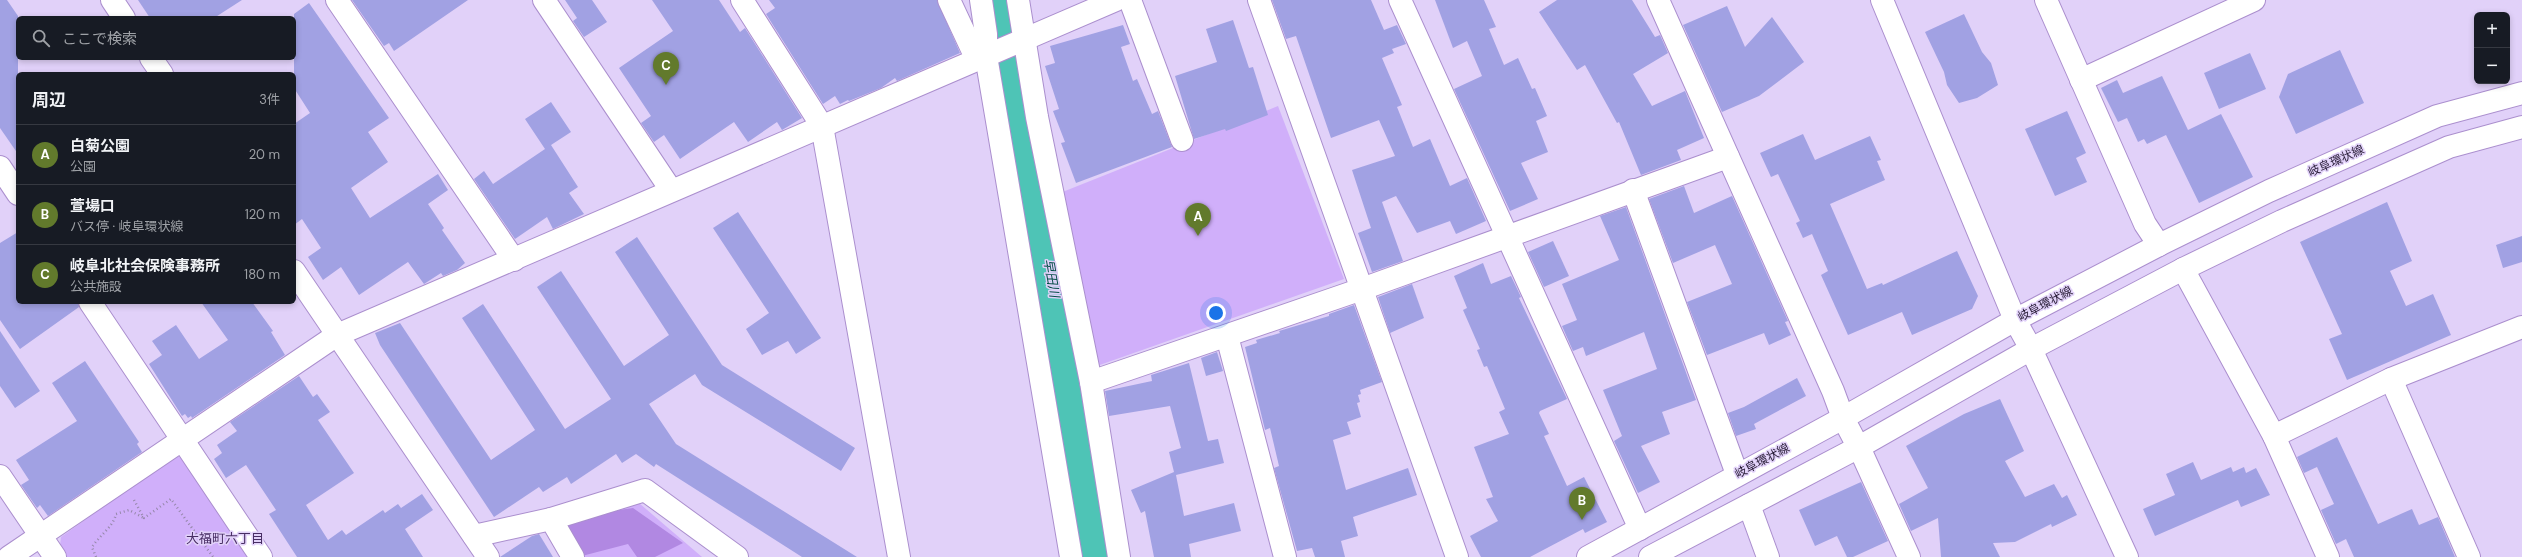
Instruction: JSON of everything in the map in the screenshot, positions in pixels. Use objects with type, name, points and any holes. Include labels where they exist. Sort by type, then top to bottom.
[{"type":"street","points":[[112,0],[123,16]]},
{"type":"street","points":[[337,0],[514,260]]},
{"type":"street","points":[[544,0],[672,190]]},
{"type":"street","points":[[742,0],[822,126],[899,557]]},
{"type":"street","points":[[949,0],[987,55]]},
{"type":"street","points":[[981,0],[986,34],[987,55],[1070,557]]},
{"type":"street","points":[[1018,0],[1022,39],[1082,346],[1091,382],[1119,557]]},
{"type":"street","points":[[9,557],[337,335],[514,260],[1022,39],[1116,0]]},
{"type":"street","points":[[1130,0],[1182,140]]},
{"type":"street","points":[[1259,0],[1457,557]]},
{"type":"street","points":[[1400,0],[1640,529]]},
{"type":"street","points":[[1658,0],[1833,391],[1842,418],[1858,447],[1909,557]]},
{"type":"street","points":[[1882,0],[2015,320],[2031,349],[2128,557]]},
{"type":"street","points":[[2046,0],[2145,224],[2159,245]]},
{"type":"street","points":[[2082,80],[2254,0]]},
{"type":"street","points":[[152,60],[161,72]]},
{"type":"street","name":"岐阜環状線","points":[[1588,557],[1737,474],[1842,418],[2015,320],[2159,245],[2269,191],[2437,116],[2522,93]]},
{"type":"street","points":[[1651,557],[1858,447],[2031,349],[2183,269],[2282,221],[2448,148],[2522,127]]},
{"type":"street","points":[[1091,382],[1362,289],[1728,157]]},
{"type":"street","points":[[0,167],[16,191]]},
{"type":"street","points":[[1633,190],[1737,474]]},
{"type":"street","points":[[2183,269],[2274,436],[2328,557]]},
{"type":"street","points":[[296,274],[488,557]]},
{"type":"street","points":[[91,304],[262,557]]},
{"type":"street","points":[[2274,436],[2391,380],[2522,327]]},
{"type":"street","points":[[1227,336],[1285,557]]},
{"type":"street","points":[[2391,380],[2469,557]]},
{"type":"street","points":[[0,476],[55,557]]},
{"type":"street","points":[[474,536],[550,518],[644,490],[737,557]]},
{"type":"street","points":[[1749,505],[1768,557]]},
{"type":"street","points":[[550,518],[573,557]]},
{"type":"path","points":[[123,480],[144,518]]},
{"type":"path","points":[[144,518],[171,499],[213,557]]},
{"type":"path","points":[[96,557],[92,547],[101,534],[113,524],[116,514],[128,510],[144,518]]},
{"type":"shaded area","points":[[1278,106],[1344,279],[1094,367],[1060,193]]},
{"type":"shaded area","points":[[175,456],[186,459],[250,557],[67,557],[60,546],[61,537]]},
{"type":"shaded area","points":[[632,497],[702,557],[568,557],[544,520]]},
{"type":"shaded area","points":[[633,508],[683,543],[655,557],[637,557],[628,544],[578,557],[548,520]]},
{"type":"building","points":[[0,0],[7,0],[18,16],[16,16],[16,60],[18,60],[18,72],[16,72],[16,151],[0,128]]},
{"type":"building","points":[[138,0],[242,0],[217,16],[149,16]]},
{"type":"building","points":[[352,0],[468,0],[394,51],[389,43],[384,46]]},
{"type":"building","points":[[565,0],[592,0],[607,22],[584,37],[573,21],[577,18]]},
{"type":"building","points":[[652,0],[719,0],[740,32],[745,28],[802,118],[782,130],[777,122],[748,142],[734,122],[680,159],[664,135],[654,142],[641,123],[651,116],[619,68],[673,31]]},
{"type":"building","points":[[769,0],[937,0],[960,53],[897,81],[895,78],[881,88],[849,101],[848,100],[840,104],[835,96],[823,104],[766,14],[775,8]]},
{"type":"building","points":[[1272,0],[1371,0],[1384,30],[1397,25],[1406,44],[1392,49],[1394,53],[1382,58],[1402,105],[1397,107],[1413,147],[1430,139],[1450,186],[1467,178],[1486,221],[1456,234],[1450,221],[1417,233],[1396,196],[1382,202],[1403,261],[1372,272],[1358,233],[1371,228],[1352,170],[1395,156],[1379,120],[1331,138],[1296,36],[1286,39]]},
{"type":"building","points":[[1435,0],[1484,0],[1496,27],[1489,29],[1504,65],[1518,58],[1532,89],[1535,88],[1547,116],[1536,121],[1548,152],[1521,163],[1538,199],[1510,211],[1454,89],[1482,76],[1467,41],[1453,48]]},
{"type":"building","points":[[1557,0],[1632,0],[1655,37],[1660,35],[1668,53],[1633,74],[1652,106],[1685,91],[1704,138],[1677,150],[1681,160],[1641,175],[1619,122],[1617,123],[1585,65],[1577,70],[1539,12]]},
{"type":"building","points":[[309,3],[389,118],[368,132],[388,162],[351,188],[370,218],[438,174],[448,190],[428,204],[444,228],[442,230],[465,263],[457,270],[443,276],[441,273],[424,284],[408,262],[359,295],[341,267],[323,280],[308,257],[321,248],[302,219],[296,224],[296,123],[310,113],[296,91],[296,72],[294,72],[294,60],[296,60],[296,16],[294,16],[294,14]]},
{"type":"building","points":[[1727,6],[1745,47],[1772,17],[1804,62],[1759,96],[1722,112],[1683,25]]},
{"type":"building","points":[[1964,14],[1982,52],[1991,63],[1998,85],[1977,98],[1959,103],[1947,85],[1944,72],[1925,32]]},
{"type":"building","points":[[1233,20],[1249,68],[1253,67],[1268,115],[1226,131],[1225,129],[1194,139],[1175,76],[1217,62],[1206,29]]},
{"type":"building","points":[[1123,25],[1130,44],[1121,47],[1133,81],[1137,79],[1152,114],[1158,111],[1172,147],[1076,183],[1061,143],[1065,142],[1053,111],[1059,109],[1045,66],[1055,63],[1050,46]]},
{"type":"building","points":[[2340,50],[2364,103],[2296,134],[2279,97],[2288,74]]},
{"type":"building","points":[[2250,53],[2266,89],[2219,109],[2204,73]]},
{"type":"building","points":[[2162,76],[2188,130],[2221,114],[2253,177],[2199,203],[2166,135],[2147,144],[2144,139],[2138,142],[2127,118],[2118,122],[2101,88],[2117,80],[2123,93]]},
{"type":"building","points":[[551,102],[571,132],[551,145],[578,187],[569,193],[584,214],[553,229],[547,217],[515,239],[474,179],[484,171],[493,184],[545,149],[525,119]]},
{"type":"building","points":[[2067,111],[2086,153],[2076,158],[2087,182],[2055,196],[2025,129]]},
{"type":"building","points":[[1803,134],[1815,160],[1870,136],[1881,160],[1877,161],[1885,180],[1830,204],[1867,289],[1882,283],[1883,285],[1957,251],[1978,296],[1972,309],[1912,335],[1902,312],[1848,335],[1821,275],[1828,271],[1812,234],[1803,238],[1796,223],[1800,221],[1778,174],[1771,177],[1760,153]]},
{"type":"building","points":[[1684,186],[1694,213],[1732,196],[1788,321],[1785,322],[1791,335],[1769,345],[1764,333],[1707,355],[1687,302],[1732,284],[1715,245],[1673,263],[1649,199]]},
{"type":"building","points":[[2387,202],[2412,261],[2390,271],[2406,306],[2433,294],[2451,335],[2347,380],[2329,339],[2342,334],[2300,242]]},
{"type":"building","points":[[1626,207],[1696,400],[1662,412],[1670,434],[1641,446],[1660,482],[1638,493],[1614,441],[1622,436],[1603,390],[1657,369],[1644,332],[1586,356],[1583,347],[1573,351],[1562,326],[1577,320],[1562,284],[1619,260],[1600,216]]},
{"type":"building","points":[[738,212],[821,338],[796,354],[788,341],[762,355],[746,329],[769,313],[713,228]]},
{"type":"building","points":[[16,233],[16,304],[78,304],[79,307],[20,349],[0,320],[0,243]]},
{"type":"building","points":[[2522,236],[2522,262],[2503,268],[2496,245]]},
{"type":"building","points":[[637,237],[722,365],[855,448],[841,471],[702,385],[695,374],[649,404],[676,444],[857,557],[802,557],[656,464],[654,467],[636,454],[622,463],[616,454],[571,484],[567,477],[543,492],[539,487],[494,517],[380,345],[375,333],[400,323],[491,460],[535,430],[462,318],[483,304],[565,429],[611,399],[537,287],[561,271],[624,366],[669,335],[615,252]]},
{"type":"building","points":[[1553,241],[1569,276],[1544,287],[1528,252]]},
{"type":"building","points":[[1483,263],[1491,284],[1511,276],[1521,297],[1519,298],[1567,399],[1540,411],[1539,413],[1549,434],[1544,436],[1567,486],[1584,477],[1607,522],[1585,533],[1583,529],[1530,557],[1481,557],[1470,536],[1498,521],[1486,499],[1493,497],[1474,447],[1509,434],[1499,412],[1505,409],[1487,366],[1484,367],[1477,350],[1480,349],[1463,310],[1467,308],[1454,276]]},
{"type":"building","points":[[1412,284],[1424,318],[1390,333],[1378,297]]},
{"type":"building","points":[[202,304],[253,304],[273,331],[271,332],[285,355],[192,418],[191,416],[188,418],[185,414],[182,416],[149,364],[162,355],[152,341],[176,325],[199,359],[228,340]]},
{"type":"building","points":[[1354,305],[1382,382],[1360,390],[1361,394],[1358,395],[1360,402],[1357,403],[1361,417],[1347,422],[1351,434],[1333,440],[1346,490],[1408,468],[1417,495],[1353,517],[1358,536],[1341,541],[1345,557],[1315,557],[1312,548],[1297,551],[1274,468],[1279,466],[1270,428],[1265,430],[1245,347],[1257,343],[1256,340],[1280,333],[1279,331],[1329,316],[1329,314]]},
{"type":"building","points":[[0,331],[40,391],[15,408],[0,386]]},
{"type":"building","points":[[1217,352],[1223,371],[1206,376],[1201,358]]},
{"type":"building","points":[[85,361],[139,442],[137,444],[142,452],[48,516],[40,505],[37,508],[21,485],[29,480],[16,460],[77,421],[52,383]]},
{"type":"building","points":[[1189,363],[1208,441],[1218,439],[1224,463],[1176,475],[1184,516],[1234,503],[1241,531],[1189,544],[1191,557],[1154,557],[1145,511],[1141,513],[1131,490],[1174,472],[1169,452],[1181,448],[1170,406],[1109,416],[1105,391],[1152,381],[1151,375]]},
{"type":"building","points":[[299,376],[313,397],[317,394],[330,412],[318,420],[354,473],[306,505],[328,540],[342,530],[346,535],[383,510],[385,513],[398,504],[401,508],[422,494],[433,510],[405,529],[423,557],[297,557],[269,514],[276,510],[246,465],[226,478],[214,459],[222,453],[217,445],[237,431],[230,422]]},
{"type":"building","points":[[1797,378],[1806,396],[1754,424],[1756,429],[1736,436],[1728,413],[1744,407]]},
{"type":"building","points":[[2000,399],[2024,451],[2005,461],[2025,497],[2054,484],[2062,498],[2067,495],[2077,515],[2052,527],[2051,524],[2015,542],[1993,543],[2000,557],[1941,557],[1938,518],[1911,531],[1899,504],[1928,488],[1906,446],[1964,414]]},
{"type":"building","points":[[2337,437],[2378,524],[2412,509],[2419,525],[2438,517],[2455,557],[2354,557],[2346,539],[2336,544],[2321,510],[2334,504],[2317,467],[2304,473],[2297,457]]},
{"type":"building","points":[[2193,462],[2201,480],[2231,467],[2233,472],[2244,467],[2246,473],[2256,468],[2270,495],[2241,507],[2238,500],[2155,536],[2143,509],[2175,495],[2166,474]]},
{"type":"building","points":[[1861,482],[1888,541],[1853,557],[1847,557],[1837,536],[1815,546],[1799,510]]},
{"type":"building","points":[[539,534],[553,557],[500,557],[532,536]]},
{"type":"waterway","name":"早田川","points":[[1005,0],[1099,557]]},
{"type":"place","name":"岐阜北社会保険事務所","points":[[666,85]]},
{"type":"place","name":"白菊公園","points":[[1198,236]]},
{"type":"place","name":"萱場口","points":[[1582,520]]},
{"type":"district","name":"大福町六丁目","points":[[225,538]]}]
